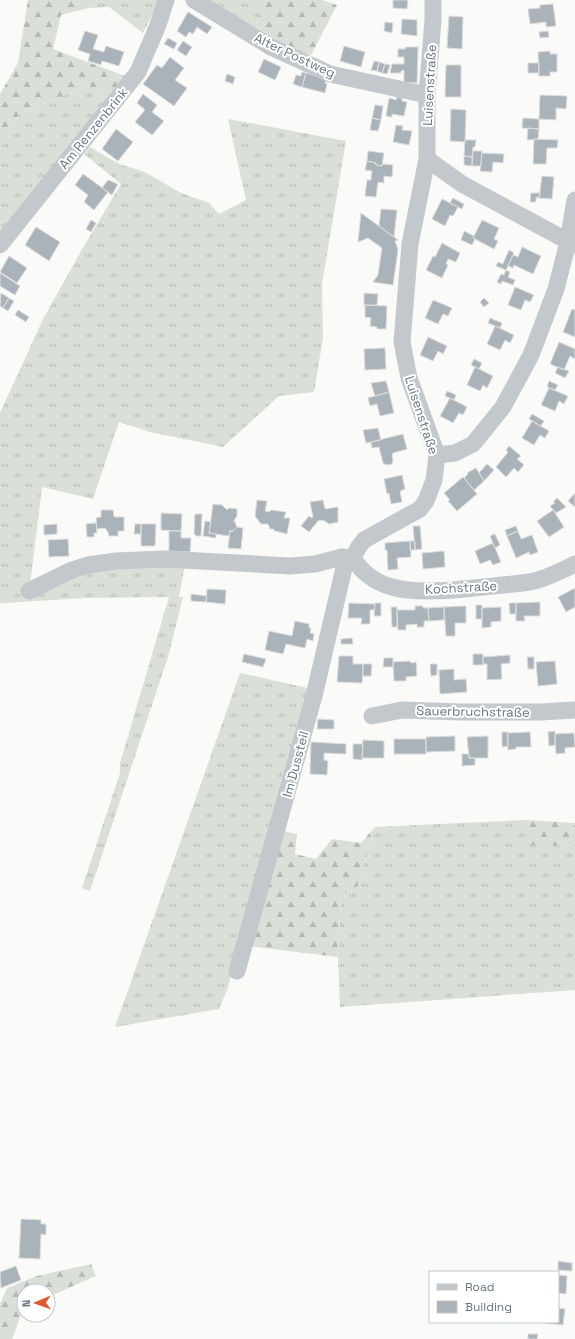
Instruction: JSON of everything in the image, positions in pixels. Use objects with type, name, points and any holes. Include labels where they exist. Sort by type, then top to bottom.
[{"type":"street","name":"Am Renzenbrink","points":[[0,245],[138,72],[158,25],[166,0]]},
{"type":"street","name":"Alter Postweg","points":[[194,0],[271,47],[330,74],[427,95]]},
{"type":"street","name":"Luisenstraße","points":[[353,558],[364,540],[420,509],[426,501],[434,480],[437,455],[409,378],[402,342],[410,244],[427,159],[427,95],[433,20],[433,0]]},
{"type":"street","points":[[427,159],[462,184],[572,244]]},
{"type":"street","points":[[437,455],[455,453],[473,444],[503,407],[531,355],[572,244],[575,200]]},
{"type":"street","points":[[29,592],[72,570],[88,565],[116,561],[164,559],[290,566],[314,564],[342,557],[353,558]]},
{"type":"street","name":"Kochstraße","points":[[353,558],[357,566],[372,579],[392,587],[410,590],[438,590],[519,583],[538,580],[558,573],[575,564]]},
{"type":"street","name":"Im Dussteil","points":[[237,971],[314,696],[344,568],[353,558]]},
{"type":"street","name":"Sauerbruchstraße","points":[[372,716],[402,710],[541,712],[575,710]]},
{"type":"green space","points":[[28,0],[87,0],[89,8],[61,15],[53,49],[125,76],[112,91],[87,86],[20,113],[0,149],[0,94],[18,63]]},
{"type":"green space","points":[[87,0],[160,0],[143,33],[109,7],[89,8]]},
{"type":"green space","points":[[205,0],[268,0],[261,10],[256,28]]},
{"type":"green space","points":[[268,0],[322,0],[337,5],[311,55],[297,53],[256,28],[261,10]]},
{"type":"green space","points":[[87,86],[112,91],[0,236],[0,149],[20,113]]},
{"type":"green space","points":[[228,119],[346,141],[322,284],[323,338],[314,392],[279,396],[223,447],[150,432],[119,422],[93,499],[42,487],[30,585],[74,573],[185,564],[179,597],[183,597],[168,657],[90,891],[82,888],[120,773],[120,763],[169,597],[84,598],[0,603],[0,413],[43,319],[121,184],[84,154],[90,147],[119,164],[145,172],[181,193],[209,203],[219,214],[246,200]]},
{"type":"green space","points":[[240,673],[312,689],[227,990],[219,1009],[115,1027]]},
{"type":"green space","points":[[526,820],[532,844],[575,846],[575,990],[340,1007],[338,957],[341,895],[357,888],[375,827]]},
{"type":"green space","points":[[526,820],[575,823],[575,846],[532,845]]},
{"type":"green space","points":[[375,827],[357,888],[341,895],[338,957],[248,946],[279,830],[297,834],[295,854],[316,859],[332,839],[361,843]]},
{"type":"green space","points":[[91,1264],[96,1276],[56,1294],[56,1283],[20,1283],[37,1276]]},
{"type":"green space","points":[[16,1284],[16,1323],[18,1323],[12,1339],[0,1339],[0,1304],[7,1288]]},
{"type":"building","points":[[393,0],[408,0],[407,9],[393,8]]},
{"type":"building","points":[[553,4],[556,26],[546,27],[546,22],[530,24],[528,9],[540,8],[540,5]]},
{"type":"building","points":[[188,12],[212,27],[207,34],[197,27],[193,34],[189,32],[186,37],[177,31]]},
{"type":"building","points":[[449,16],[463,17],[462,49],[447,48]]},
{"type":"building","points":[[402,19],[417,20],[417,36],[401,34]]},
{"type":"building","points":[[385,22],[393,23],[392,33],[384,31]]},
{"type":"building","points":[[85,31],[98,35],[93,49],[104,52],[106,46],[124,52],[119,66],[102,61],[101,65],[88,61],[90,54],[78,50]]},
{"type":"building","points":[[548,31],[549,37],[540,38],[539,32]]},
{"type":"building","points":[[168,38],[177,43],[174,49],[164,44]]},
{"type":"building","points":[[183,41],[192,47],[186,56],[177,50]]},
{"type":"building","points":[[344,46],[365,52],[361,67],[340,61]]},
{"type":"building","points":[[406,47],[418,47],[417,83],[404,82],[404,70],[401,71],[401,73],[390,73],[392,64],[404,64],[404,57],[398,57],[398,49],[405,49]]},
{"type":"building","points":[[550,51],[550,54],[557,54],[557,72],[550,72],[550,76],[539,76],[538,52]]},
{"type":"building","points":[[170,57],[184,68],[175,80],[187,88],[174,106],[143,84],[157,65],[162,68]]},
{"type":"building","points":[[264,59],[281,67],[275,80],[258,72]]},
{"type":"building","points":[[374,61],[379,62],[377,71],[371,70]]},
{"type":"building","points":[[379,62],[385,64],[382,73],[377,71]]},
{"type":"building","points":[[528,63],[539,63],[539,73],[528,73]]},
{"type":"building","points":[[385,64],[390,65],[387,74],[382,73]]},
{"type":"building","points":[[446,65],[461,65],[461,97],[445,97]]},
{"type":"building","points":[[302,72],[306,73],[302,87],[293,84],[296,75],[301,76]]},
{"type":"building","points":[[306,73],[326,79],[325,83],[327,84],[325,93],[302,87]]},
{"type":"building","points":[[227,74],[235,77],[233,84],[225,81]]},
{"type":"building","points":[[143,94],[157,105],[152,112],[164,121],[152,135],[135,122],[145,110],[137,103]]},
{"type":"building","points":[[540,95],[567,96],[566,109],[556,108],[556,120],[539,119]]},
{"type":"building","points":[[397,97],[402,98],[402,101],[407,102],[404,116],[392,114],[392,117],[386,116],[389,98],[396,100]]},
{"type":"building","points":[[375,105],[383,106],[381,120],[372,118]]},
{"type":"building","points":[[451,109],[466,110],[465,142],[450,141]]},
{"type":"building","points":[[372,118],[381,120],[378,131],[370,130]]},
{"type":"building","points":[[523,118],[539,119],[539,129],[522,128]]},
{"type":"building","points":[[396,125],[403,126],[402,130],[412,131],[409,145],[393,142]]},
{"type":"building","points":[[528,128],[539,129],[538,139],[527,140]]},
{"type":"building","points":[[116,129],[133,142],[118,161],[102,149]]},
{"type":"building","points":[[534,139],[558,140],[557,148],[547,148],[546,164],[533,164]]},
{"type":"building","points":[[465,140],[476,140],[475,147],[473,147],[472,157],[464,156]]},
{"type":"building","points":[[368,151],[384,153],[382,166],[367,161]]},
{"type":"building","points":[[473,151],[482,151],[481,166],[472,166]]},
{"type":"building","points":[[482,153],[504,154],[503,163],[493,162],[492,172],[480,171]]},
{"type":"building","points":[[464,156],[472,157],[472,166],[464,165]]},
{"type":"building","points":[[367,161],[382,166],[382,164],[393,165],[392,177],[384,176],[384,183],[378,182],[376,197],[365,196],[367,180],[371,180],[372,171],[365,170]]},
{"type":"building","points":[[83,174],[108,192],[94,210],[84,202],[88,195],[75,185]]},
{"type":"building","points":[[542,176],[554,177],[552,199],[539,198]]},
{"type":"building","points":[[108,180],[118,184],[112,195],[102,188]]},
{"type":"building","points":[[531,193],[540,193],[539,198],[536,197],[536,202],[530,202]]},
{"type":"building","points":[[453,198],[464,204],[462,209],[450,203]]},
{"type":"building","points":[[442,199],[458,207],[453,216],[450,215],[445,226],[432,219]]},
{"type":"building","points":[[381,209],[397,210],[394,237],[379,226]]},
{"type":"building","points":[[361,213],[398,240],[395,241],[398,250],[393,285],[373,282],[378,275],[382,248],[368,238],[358,242]]},
{"type":"building","points":[[91,220],[96,223],[91,232],[86,229]]},
{"type":"building","points":[[482,220],[499,228],[494,239],[498,241],[494,249],[473,238]]},
{"type":"building","points":[[36,227],[60,242],[49,261],[25,245]]},
{"type":"building","points":[[464,231],[474,236],[473,238],[475,239],[472,245],[461,240]]},
{"type":"building","points":[[442,243],[460,253],[456,262],[448,259],[446,264],[448,265],[442,278],[426,270]]},
{"type":"building","points":[[522,247],[541,256],[533,274],[514,265],[513,268],[508,266],[513,255],[518,257]]},
{"type":"building","points":[[509,250],[514,253],[506,270],[496,266],[498,262],[503,264]]},
{"type":"building","points":[[9,256],[27,268],[17,283],[0,272]]},
{"type":"building","points":[[506,270],[510,272],[508,277],[515,280],[513,285],[502,281],[501,284],[497,282],[501,274],[504,275]]},
{"type":"building","points":[[0,273],[20,286],[15,295],[0,286]]},
{"type":"building","points":[[515,287],[534,295],[530,302],[525,300],[521,310],[508,305]]},
{"type":"building","points":[[1,293],[9,298],[3,308],[0,306]]},
{"type":"building","points":[[364,293],[378,294],[377,305],[364,305]]},
{"type":"building","points":[[9,298],[14,301],[8,311],[3,308]]},
{"type":"building","points":[[484,298],[489,303],[484,307],[480,302]]},
{"type":"building","points":[[433,300],[452,308],[448,316],[443,314],[438,324],[425,318]]},
{"type":"building","points":[[365,305],[387,306],[386,329],[377,329],[377,327],[370,326],[371,318],[365,317]]},
{"type":"building","points":[[572,309],[575,310],[575,337],[563,332]]},
{"type":"building","points":[[18,310],[29,317],[26,322],[15,315]]},
{"type":"building","points":[[490,318],[502,323],[500,328],[488,323]]},
{"type":"building","points":[[495,326],[514,335],[510,343],[505,340],[500,350],[487,344]]},
{"type":"building","points":[[428,337],[447,346],[443,354],[438,351],[433,361],[420,355]]},
{"type":"building","points":[[559,342],[575,349],[575,359],[570,356],[564,370],[550,364]]},
{"type":"building","points":[[385,348],[386,369],[365,370],[364,349]]},
{"type":"building","points":[[474,359],[482,363],[479,369],[471,365]]},
{"type":"building","points":[[475,367],[493,376],[487,388],[483,385],[480,391],[467,385]]},
{"type":"building","points":[[558,367],[569,371],[565,378],[555,373]]},
{"type":"building","points":[[386,381],[389,392],[375,396],[371,383]]},
{"type":"building","points":[[549,381],[558,385],[555,390],[547,387]]},
{"type":"building","points":[[549,388],[568,396],[564,404],[559,401],[555,411],[541,405]]},
{"type":"building","points":[[447,391],[456,395],[454,400],[445,396]]},
{"type":"building","points":[[389,392],[394,413],[380,416],[377,404],[370,406],[368,398]]},
{"type":"building","points":[[450,398],[467,407],[463,415],[459,413],[453,423],[440,416]]},
{"type":"building","points":[[532,414],[544,421],[541,426],[529,419]]},
{"type":"building","points":[[532,421],[549,431],[545,438],[540,435],[534,445],[522,438]]},
{"type":"building","points":[[378,428],[381,440],[366,443],[363,430]]},
{"type":"building","points":[[403,434],[407,449],[393,453],[392,464],[386,465],[383,463],[379,447],[372,448],[371,442]]},
{"type":"building","points":[[509,446],[521,456],[517,459],[524,465],[518,472],[514,468],[506,477],[496,467],[508,452],[506,450]]},
{"type":"building","points":[[487,464],[494,470],[484,481],[479,473]]},
{"type":"building","points":[[476,468],[484,481],[474,490],[464,478],[468,474],[467,473]]},
{"type":"building","points":[[402,475],[405,489],[400,491],[402,502],[391,504],[384,479]]},
{"type":"building","points":[[463,477],[477,494],[457,511],[448,501],[450,500],[444,493]]},
{"type":"building","points":[[575,493],[575,507],[568,501]]},
{"type":"building","points":[[557,498],[566,507],[556,513],[550,506],[555,503],[553,502]]},
{"type":"building","points":[[257,500],[267,501],[265,511],[269,512],[271,510],[286,512],[284,518],[290,518],[287,534],[270,529],[268,524],[261,524],[255,516]]},
{"type":"building","points":[[323,500],[325,509],[338,507],[338,522],[329,524],[323,520],[318,521],[309,532],[301,526],[309,516],[312,518],[313,517],[310,502]]},
{"type":"building","points":[[213,504],[222,505],[227,510],[229,508],[237,509],[237,516],[234,520],[237,527],[233,531],[230,531],[229,536],[209,533]]},
{"type":"building","points":[[101,510],[113,510],[114,517],[124,517],[124,531],[118,531],[118,536],[109,536],[105,528],[97,529],[96,518],[101,517]]},
{"type":"building","points":[[553,510],[564,527],[549,537],[537,521]]},
{"type":"building","points":[[161,513],[182,514],[181,531],[161,530]]},
{"type":"building","points":[[195,514],[202,514],[201,536],[196,536],[194,533]]},
{"type":"building","points":[[205,521],[211,522],[209,533],[216,534],[216,538],[203,536]]},
{"type":"building","points":[[96,523],[97,533],[94,533],[94,537],[87,537],[86,524]]},
{"type":"building","points":[[57,524],[57,534],[44,535],[44,525]]},
{"type":"building","points":[[135,524],[141,524],[141,534],[134,534]]},
{"type":"building","points":[[141,524],[156,524],[155,546],[141,546]]},
{"type":"building","points":[[413,526],[420,526],[422,549],[415,550]]},
{"type":"building","points":[[516,526],[518,531],[507,536],[505,530]]},
{"type":"building","points":[[237,527],[243,528],[241,549],[228,548],[230,531],[233,531]]},
{"type":"building","points":[[169,531],[181,531],[181,538],[191,538],[190,552],[169,551]]},
{"type":"building","points":[[518,531],[521,539],[532,535],[538,552],[530,555],[529,552],[516,558],[507,536]]},
{"type":"building","points":[[495,534],[500,545],[495,548],[490,536]]},
{"type":"building","points":[[68,539],[69,556],[49,557],[48,540]]},
{"type":"building","points":[[410,541],[415,541],[415,550],[410,550]]},
{"type":"building","points":[[410,541],[411,557],[397,558],[398,569],[388,570],[387,550],[385,550],[385,543]]},
{"type":"building","points":[[493,543],[501,562],[493,565],[490,560],[480,564],[475,551]]},
{"type":"building","points":[[444,551],[445,567],[423,569],[422,553]]},
{"type":"building","points":[[575,588],[575,607],[566,612],[558,597]]},
{"type":"building","points":[[207,589],[226,590],[225,604],[206,602]]},
{"type":"building","points":[[191,594],[207,596],[206,602],[191,601]]},
{"type":"building","points":[[540,602],[540,616],[524,616],[525,621],[516,621],[516,603]]},
{"type":"building","points":[[349,603],[375,604],[374,610],[370,610],[370,624],[361,624],[362,618],[348,618]]},
{"type":"building","points":[[375,603],[381,603],[381,616],[374,616]]},
{"type":"building","points":[[509,603],[516,603],[516,614],[510,614]]},
{"type":"building","points":[[476,605],[482,605],[482,619],[476,619]]},
{"type":"building","points":[[415,606],[423,606],[423,608],[428,608],[429,621],[424,621],[424,627],[417,627],[417,624],[406,625],[406,630],[398,630],[397,610],[415,610]]},
{"type":"building","points":[[466,606],[466,623],[455,623],[455,636],[446,636],[444,607]]},
{"type":"building","points":[[391,607],[397,607],[397,627],[392,627]]},
{"type":"building","points":[[444,607],[444,620],[429,621],[428,608]]},
{"type":"building","points":[[501,607],[501,621],[491,622],[491,627],[482,628],[482,608]]},
{"type":"building","points":[[295,621],[309,624],[309,628],[311,628],[310,633],[314,634],[313,641],[307,639],[305,648],[286,644],[283,654],[265,650],[269,631],[292,636]]},
{"type":"building","points":[[352,638],[353,644],[341,644],[341,639]]},
{"type":"building","points":[[244,654],[266,659],[263,667],[242,662]]},
{"type":"building","points":[[473,654],[483,654],[483,665],[473,665]]},
{"type":"building","points":[[510,655],[510,663],[501,664],[502,679],[487,680],[487,664],[483,664],[483,657]]},
{"type":"building","points":[[339,656],[353,656],[353,664],[363,664],[362,683],[337,682]]},
{"type":"building","points":[[527,657],[534,657],[534,669],[528,669]]},
{"type":"building","points":[[384,658],[393,658],[393,667],[383,667]]},
{"type":"building","points":[[410,661],[411,663],[416,662],[417,676],[406,677],[406,681],[394,681],[393,662]]},
{"type":"building","points":[[555,661],[557,684],[538,686],[536,662]]},
{"type":"building","points":[[363,664],[372,664],[371,676],[363,676]]},
{"type":"building","points":[[430,664],[437,664],[437,675],[431,676]]},
{"type":"building","points":[[454,669],[454,680],[466,679],[467,692],[440,694],[439,670]]},
{"type":"building","points":[[318,719],[334,720],[334,729],[317,729]]},
{"type":"building","points":[[555,731],[555,745],[549,746],[548,732]]},
{"type":"building","points":[[502,732],[508,732],[508,746],[502,747]]},
{"type":"building","points":[[530,732],[531,747],[516,747],[516,749],[508,750],[507,733]]},
{"type":"building","points":[[574,733],[575,747],[565,748],[565,753],[556,754],[555,734]]},
{"type":"building","points":[[455,736],[455,751],[426,752],[426,737]]},
{"type":"building","points":[[488,736],[488,758],[469,758],[467,737]]},
{"type":"building","points":[[394,739],[426,739],[426,754],[394,754]]},
{"type":"building","points":[[363,740],[384,741],[384,758],[362,758]]},
{"type":"building","points":[[311,742],[346,744],[346,754],[324,753],[324,760],[328,761],[327,775],[310,774]]},
{"type":"building","points":[[353,744],[363,744],[362,760],[353,759]]},
{"type":"building","points":[[462,754],[469,754],[469,758],[475,758],[475,765],[462,766]]},
{"type":"building","points":[[21,1219],[41,1220],[41,1224],[46,1224],[46,1235],[41,1234],[40,1259],[19,1258]]},
{"type":"building","points":[[558,1261],[572,1263],[572,1271],[558,1270]]},
{"type":"building","points":[[16,1266],[21,1280],[1,1288],[0,1272]]},
{"type":"building","points":[[559,1275],[567,1276],[566,1294],[559,1293]]},
{"type":"building","points":[[559,1308],[565,1309],[563,1325],[546,1323],[559,1323]]},
{"type":"building","points":[[528,1334],[538,1334],[537,1339],[528,1339]]}]
